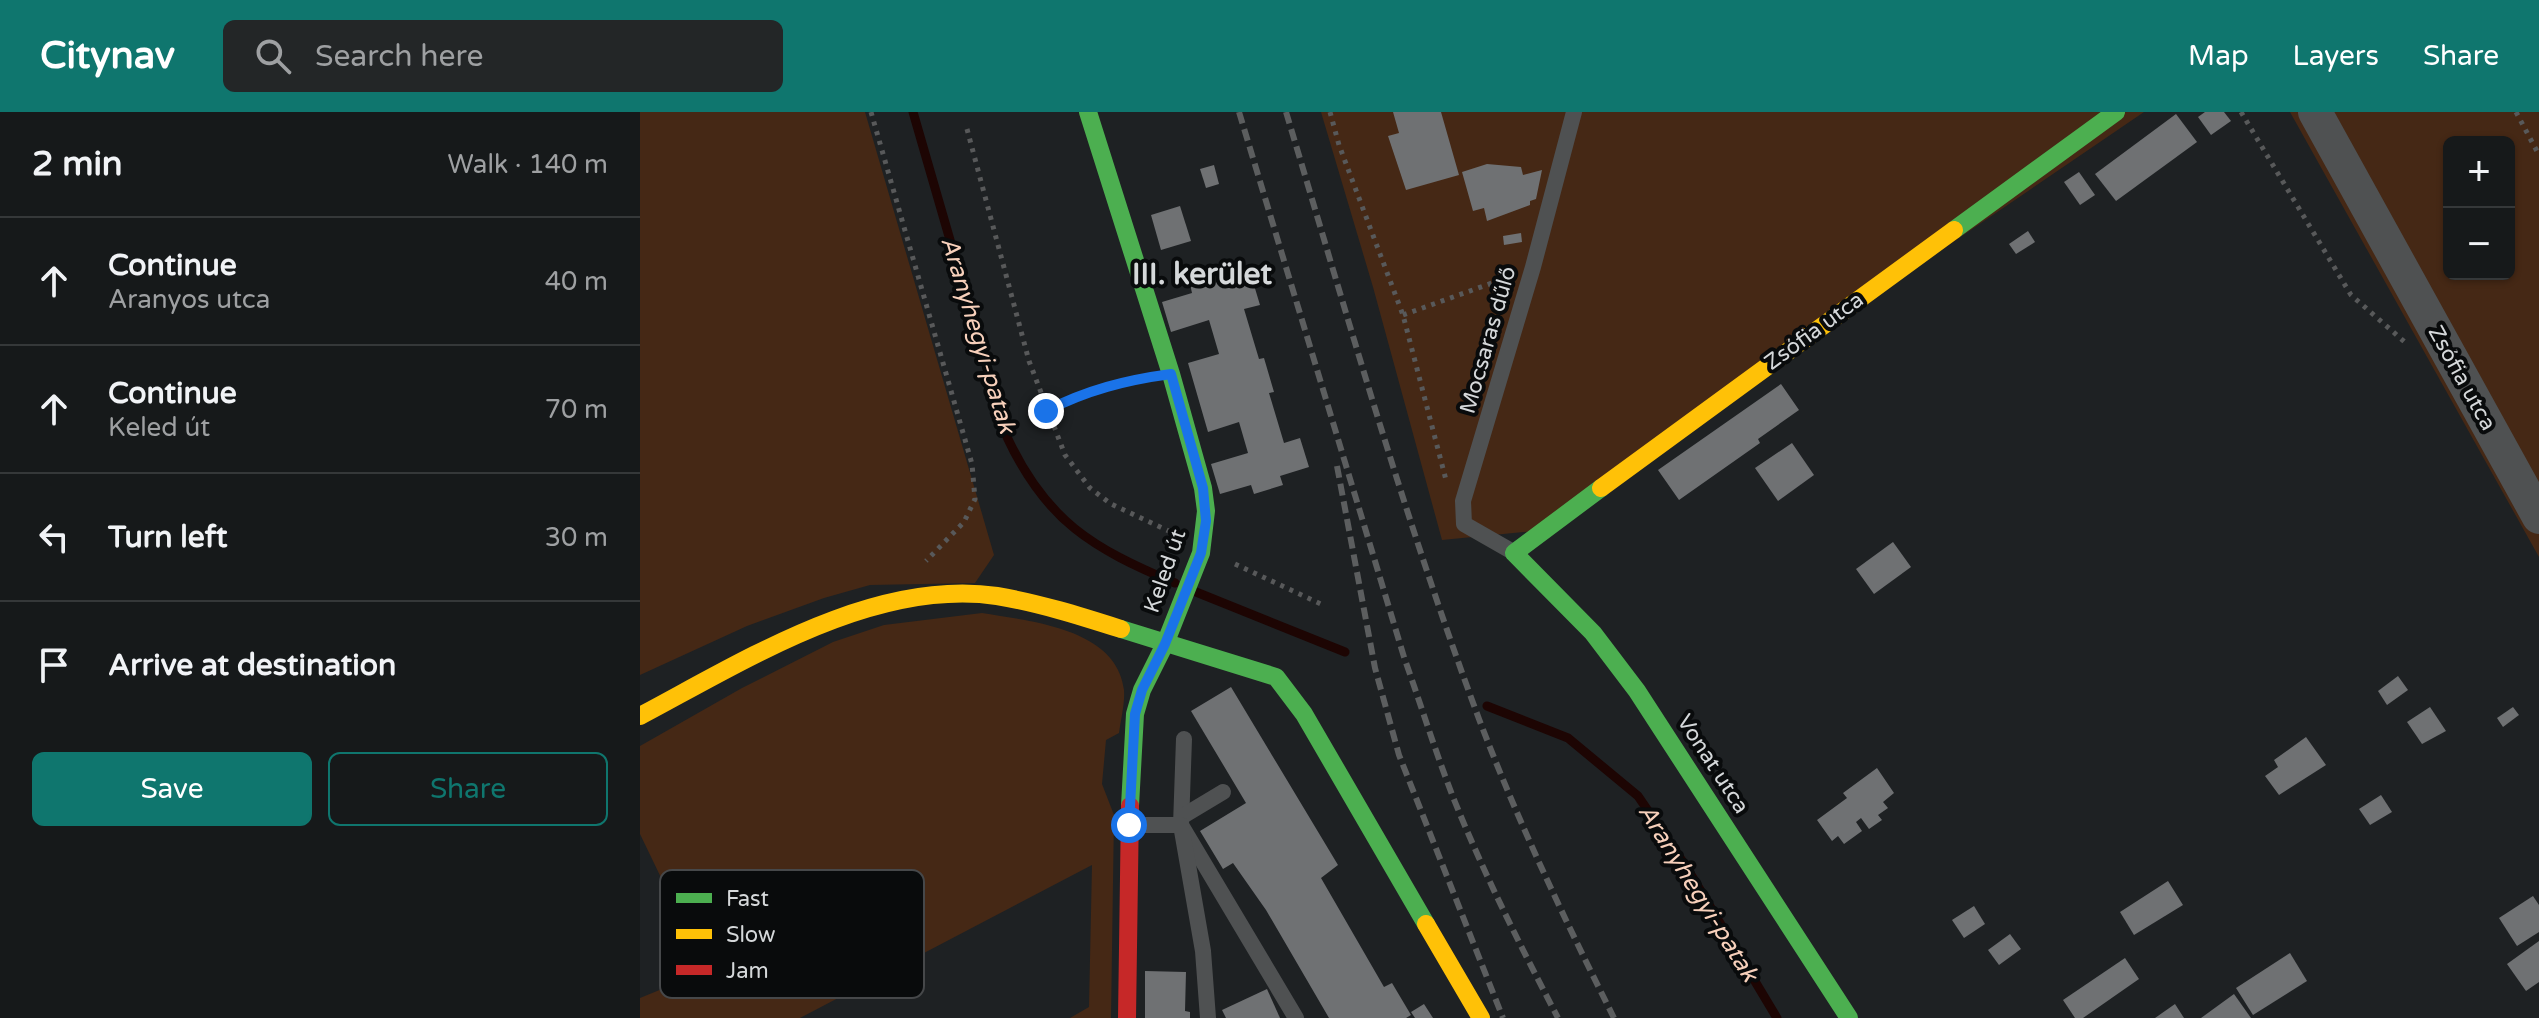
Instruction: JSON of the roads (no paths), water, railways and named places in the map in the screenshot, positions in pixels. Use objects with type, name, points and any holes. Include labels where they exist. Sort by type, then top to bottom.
[{"type":"street","name":"Keled út","points":[[1088,112],[1171,374],[1205,500],[1206,521],[1201,551],[1165,644],[1276,677],[1282,682],[1304,714],[1477,1016]]},
{"type":"street","name":"Zsófia utca","points":[[1514,553],[2116,112]]},
{"type":"street","name":"Zsófia utca","points":[[2315,112],[2539,517]]},
{"type":"street","name":"Vonat utca","points":[[1514,553],[1593,633],[1637,691],[1849,1018]]},
{"type":"street","points":[[640,716],[798,632],[908,598],[956,594],[1012,599],[1060,610],[1165,644],[1142,690],[1135,714],[1129,825],[1127,1018]]},
{"type":"lane","name":"Mocsaras dűlő","points":[[1514,553],[1464,524],[1463,501],[1533,267],[1574,112]]},
{"type":"lane","points":[[1184,739],[1182,821],[1203,951],[1208,1018]]},
{"type":"lane","points":[[1129,825],[1182,821],[1223,792]]},
{"type":"lane","points":[[1182,821],[1296,1018]]},
{"type":"waterway","name":"Aranyhegyi-patak","points":[[913,112],[1007,437],[1022,466],[1055,511],[1074,528],[1119,557],[1175,583]]},
{"type":"waterway","name":"Aranyhegyi-patak","points":[[1196,592],[1345,652]]},
{"type":"waterway","name":"Aranyhegyi-patak","points":[[1487,706],[1568,738],[1638,796],[1687,868],[1777,1018]]},
{"type":"railway","points":[[1239,112],[1404,657],[1435,748],[1479,857],[1558,1018]]},
{"type":"railway","points":[[1286,112],[1401,493],[1479,719],[1543,870],[1614,1018]]},
{"type":"railway","points":[[1337,466],[1375,668],[1399,755],[1503,1018]]},
{"type":"district","name":"III. kerület","points":[[1202,274]]}]
